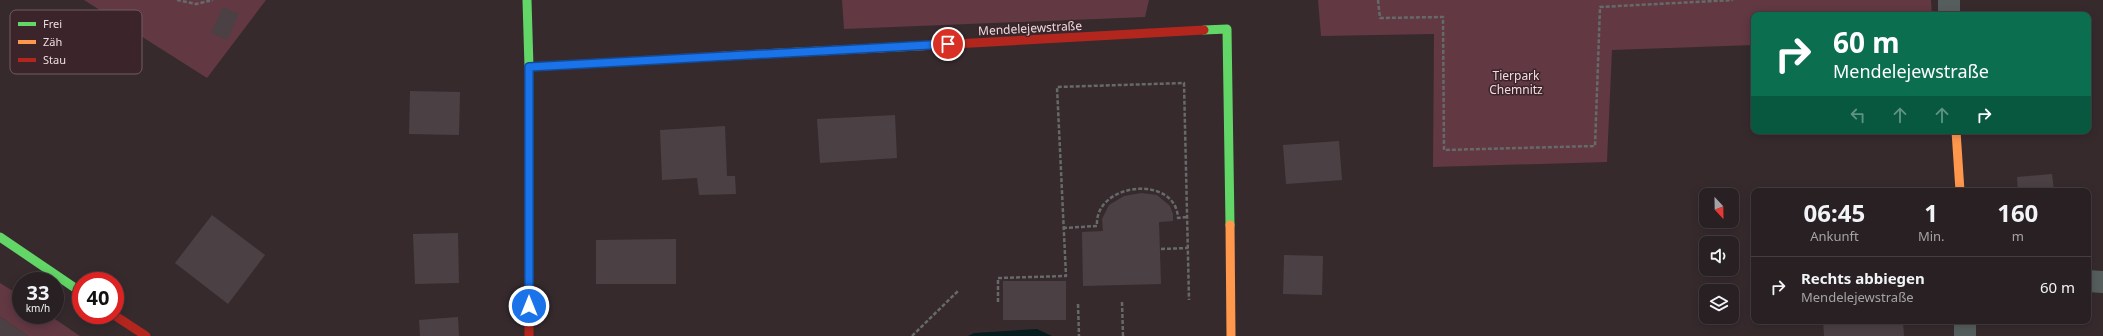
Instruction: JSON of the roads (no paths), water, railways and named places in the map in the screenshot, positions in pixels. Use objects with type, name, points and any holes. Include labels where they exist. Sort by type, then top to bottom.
[{"type":"street","points":[[527,0],[529,67],[529,336]]},
{"type":"street","points":[[1949,0],[1949,12]]},
{"type":"street","name":"Mendelejewstraße","points":[[529,67],[1227,29],[1231,336]]},
{"type":"street","points":[[1956,134],[1960,188]]},
{"type":"street","points":[[0,237],[72,286]]},
{"type":"street","points":[[2091,281],[2103,282]]},
{"type":"street","points":[[124,322],[146,336]]},
{"type":"street","points":[[1965,324],[1965,336]]},
{"type":"water","points":[[1037,329],[1052,336],[968,336],[974,333]]},
{"type":"park label","name":"Tierpark Chemnitz","points":[[1516,82]]}]
